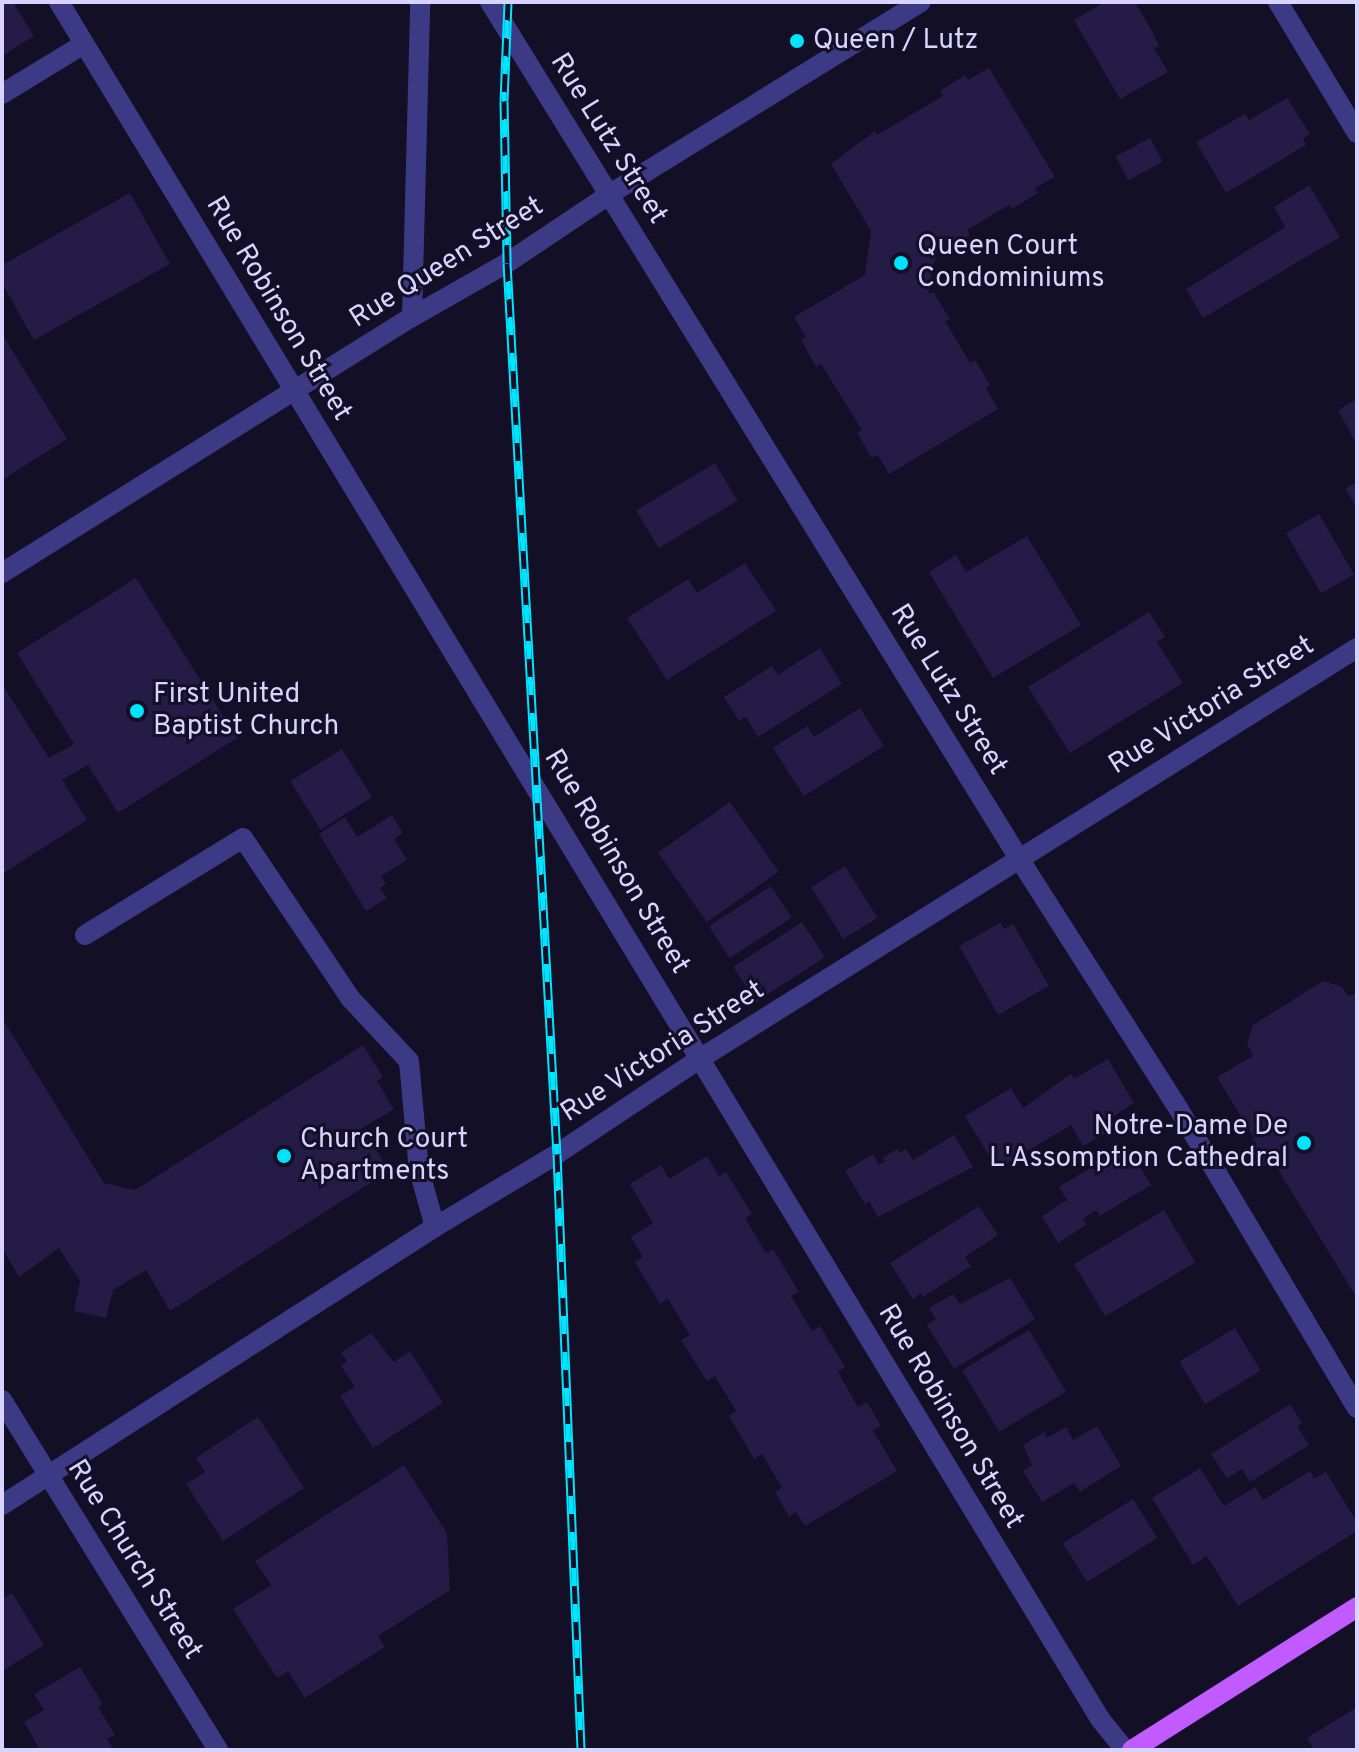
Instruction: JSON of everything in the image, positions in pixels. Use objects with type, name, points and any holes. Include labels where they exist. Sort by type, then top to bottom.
[{"type":"main road","points":[[1132,1750],[1357,1607]]},
{"type":"street","name":"Rue Robinson Street","points":[[59,2],[1100,1719],[1125,1750]]},
{"type":"street","points":[[412,317],[420,2]]},
{"type":"street","name":"Rue Lutz Street","points":[[490,2],[1020,860],[1175,1103],[1357,1408]]},
{"type":"street","name":"Rue Queen Street","points":[[2,573],[412,317],[507,263],[610,194],[921,2]]},
{"type":"street","points":[[1278,2],[1357,133]]},
{"type":"street","points":[[2,94],[84,44]]},
{"type":"street","name":"Rue Victoria Street","points":[[2,1505],[435,1227],[557,1154],[701,1058],[1357,648]]},
{"type":"street","points":[[85,935],[243,838],[350,998],[409,1061],[419,1170],[435,1227]]},
{"type":"street","name":"Rue Church Street","points":[[2,1400],[218,1750]]},
{"type":"building","points":[[2,2],[13,2],[34,36],[2,56]]},
{"type":"building","points":[[1105,2],[1135,2],[1153,33],[1159,46],[1154,48],[1168,72],[1120,99],[1074,20]]},
{"type":"building","name":"Queen Court Condominiums","points":[[989,68],[1055,177],[1035,188],[1038,193],[1012,209],[1009,205],[967,230],[970,235],[945,251],[942,245],[938,247],[928,293],[934,293],[950,319],[945,321],[970,363],[975,360],[990,385],[986,388],[998,409],[889,474],[878,455],[872,458],[857,433],[862,430],[821,364],[816,367],[801,340],[806,337],[794,317],[865,275],[871,231],[831,164],[875,131],[877,135],[943,96],[940,91],[965,75],[968,80]]},
{"type":"building","points":[[1287,98],[1310,134],[1303,139],[1306,145],[1226,193],[1196,142],[1245,114],[1249,120]]},
{"type":"building","points":[[1150,138],[1163,162],[1128,180],[1116,156]]},
{"type":"building","points":[[1309,185],[1340,237],[1203,318],[1186,289],[1285,227],[1274,207]]},
{"type":"building","points":[[130,193],[170,264],[34,340],[2,283],[2,265]]},
{"type":"building","points":[[2,334],[67,439],[2,480]]},
{"type":"building","points":[[1357,399],[1357,438],[1354,440],[1338,410]]},
{"type":"building","points":[[715,463],[738,501],[659,548],[636,510]]},
{"type":"building","points":[[1357,482],[1357,508],[1345,489]]},
{"type":"building","points":[[1319,514],[1354,575],[1321,594],[1286,533]]},
{"type":"building","points":[[1027,536],[1081,625],[993,678],[929,572],[956,555],[966,572]]},
{"type":"building","points":[[745,563],[776,611],[667,680],[627,618],[688,579],[697,593]]},
{"type":"building","name":"First United Baptist Church","points":[[136,578],[237,738],[118,813],[88,765],[62,780],[87,820],[2,874],[2,684],[49,758],[74,744],[17,653]]},
{"type":"building","points":[[1149,612],[1165,637],[1157,642],[1183,683],[1070,753],[1028,687]]},
{"type":"building","points":[[820,648],[842,684],[758,737],[746,717],[739,721],[724,697],[772,666],[778,675]]},
{"type":"building","points":[[860,708],[884,746],[804,796],[773,748],[807,726],[814,737]]},
{"type":"building","points":[[342,749],[372,797],[320,830],[290,781]]},
{"type":"building","points":[[730,802],[779,872],[707,922],[658,852]]},
{"type":"building","points":[[392,815],[403,833],[394,839],[407,860],[381,876],[386,884],[380,888],[387,898],[366,911],[319,834],[345,817],[357,837]]},
{"type":"building","points":[[845,866],[877,918],[843,939],[811,887]]},
{"type":"building","points":[[771,886],[792,918],[730,958],[709,926]]},
{"type":"building","points":[[802,922],[825,957],[756,1002],[733,967]]},
{"type":"building","points":[[1000,923],[1004,929],[1013,924],[1049,986],[998,1015],[959,946]]},
{"type":"building","name":"Notre-Dame De L'Assomption Cathedral","points":[[1323,981],[1342,987],[1349,997],[1357,992],[1357,1298],[1274,1163],[1261,1167],[1250,1147],[1254,1138],[1217,1077],[1253,1056],[1247,1043],[1253,1025]]},
{"type":"building","name":"Church Court Apartments","points":[[2,1018],[104,1183],[135,1190],[363,1045],[383,1077],[377,1081],[394,1109],[359,1130],[365,1141],[369,1139],[389,1171],[170,1311],[146,1270],[113,1290],[106,1318],[74,1311],[80,1281],[59,1248],[19,1277],[2,1248]]},
{"type":"building","points":[[1108,1059],[1134,1103],[1105,1122],[1110,1131],[1083,1146],[1071,1125],[997,1169],[965,1116],[1011,1088],[1023,1108],[1071,1074],[1074,1079]]},
{"type":"building","points":[[954,1135],[973,1167],[878,1217],[869,1201],[865,1204],[845,1171],[873,1154],[879,1165],[885,1161],[883,1158],[897,1149],[900,1153],[906,1149],[913,1160]]},
{"type":"building","points":[[1127,1145],[1151,1185],[1100,1216],[1096,1210],[1083,1219],[1086,1225],[1058,1243],[1042,1216],[1067,1200],[1059,1187]]},
{"type":"building","points":[[707,1156],[719,1176],[726,1172],[752,1214],[745,1218],[766,1253],[773,1249],[799,1292],[791,1296],[812,1331],[820,1326],[845,1367],[838,1372],[858,1407],[867,1402],[881,1426],[873,1430],[897,1471],[805,1526],[796,1512],[789,1517],[775,1492],[782,1488],[762,1454],[754,1459],[729,1416],[736,1411],[715,1376],[707,1381],[681,1340],[690,1335],[668,1299],[660,1304],[635,1262],[643,1257],[631,1237],[653,1223],[630,1184],[661,1165],[669,1179]]},
{"type":"building","points":[[979,1206],[998,1235],[965,1257],[971,1266],[923,1297],[921,1293],[913,1299],[890,1263]]},
{"type":"building","points":[[1164,1210],[1195,1262],[1105,1316],[1074,1264]]},
{"type":"building","points":[[1010,1278],[1035,1319],[954,1369],[927,1325],[936,1319],[929,1308],[953,1294],[960,1304]]},
{"type":"building","points":[[1235,1328],[1261,1371],[1205,1404],[1179,1361]]},
{"type":"building","points":[[1029,1330],[1066,1392],[999,1432],[962,1370]]},
{"type":"building","points":[[371,1333],[394,1362],[410,1351],[443,1403],[373,1448],[340,1396],[355,1387],[341,1366],[347,1361],[341,1353]]},
{"type":"building","points":[[1290,1404],[1302,1423],[1297,1426],[1309,1445],[1250,1482],[1242,1469],[1227,1478],[1211,1454]]},
{"type":"building","points":[[258,1417],[304,1488],[223,1541],[186,1484],[205,1472],[196,1458]]},
{"type":"building","points":[[1097,1426],[1121,1466],[1080,1492],[1074,1483],[1042,1502],[1023,1471],[1032,1465],[1023,1445],[1044,1432],[1047,1438],[1066,1427],[1073,1440]]},
{"type":"building","points":[[404,1465],[447,1533],[450,1590],[378,1636],[385,1647],[305,1698],[288,1671],[277,1678],[233,1609],[271,1585],[255,1561]]},
{"type":"building","points":[[1200,1468],[1224,1506],[1255,1487],[1263,1500],[1310,1471],[1314,1479],[1326,1472],[1357,1522],[1357,1531],[1238,1606],[1207,1556],[1193,1565],[1152,1498]]},
{"type":"building","points":[[1133,1499],[1157,1538],[1087,1582],[1063,1543]]},
{"type":"building","points":[[12,1593],[44,1645],[2,1671],[2,1599]]},
{"type":"building","points":[[80,1667],[103,1704],[98,1707],[115,1735],[107,1739],[114,1750],[40,1750],[24,1722],[44,1710],[34,1694]]},
{"type":"building","points":[[1357,1707],[1357,1750],[1314,1750],[1307,1738]]},
{"type":"railway","points":[[508,2],[504,101],[507,263],[557,1154],[581,1750]]},
{"type":"place","name":"Queen / Lutz","points":[[797,41]]},
{"type":"place","name":"Queen Court Condominiums","points":[[901,263]]},
{"type":"place","name":"First United Baptist Church","points":[[137,711]]},
{"type":"place","name":"Notre-Dame De L'Assomption Cathedral","points":[[1304,1143]]},
{"type":"place","name":"Church Court Apartments","points":[[284,1156]]}]
